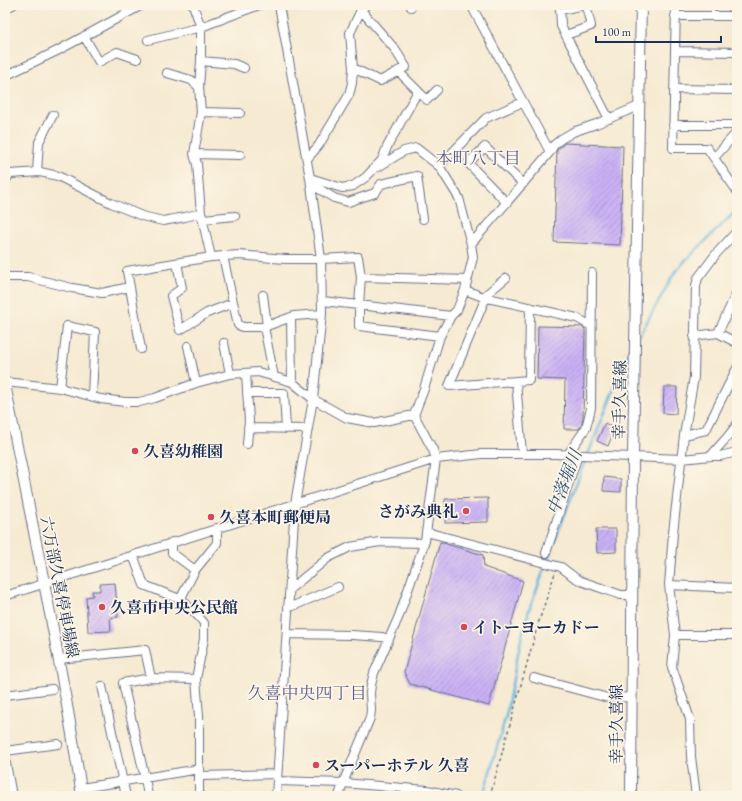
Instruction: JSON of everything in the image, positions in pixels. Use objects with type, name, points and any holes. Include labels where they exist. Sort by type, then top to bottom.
[{"type":"main road","name":"幸手久喜線","points":[[631,796],[633,457],[641,5]]},
{"type":"main road","name":"六万部久喜停車場線","points":[[5,383],[26,496],[45,584],[82,792]]},
{"type":"street","points":[[5,8],[13,5]]},
{"type":"street","points":[[5,76],[57,51],[142,5]]},
{"type":"street","points":[[193,5],[201,28],[199,87],[201,112],[194,154],[197,164],[202,216],[211,257]]},
{"type":"street","points":[[148,40],[201,28],[259,5]]},
{"type":"street","points":[[276,796],[295,504],[313,399],[322,314],[321,260],[311,181],[279,5]]},
{"type":"street","points":[[471,5],[550,152]]},
{"type":"street","points":[[566,35],[591,26],[586,5],[560,7],[561,26],[609,119]]},
{"type":"street","points":[[676,5],[673,148],[707,148],[737,191]]},
{"type":"street","points":[[306,159],[319,145],[349,95],[352,83],[353,68],[350,33],[363,7],[394,48],[406,67],[380,81],[353,68]]},
{"type":"street","points":[[675,16],[737,16]]},
{"type":"street","points":[[84,36],[99,62],[117,52],[137,59]]},
{"type":"street","points":[[675,51],[737,52]]},
{"type":"street","points":[[201,61],[234,64],[244,68]]},
{"type":"street","points":[[398,71],[428,100],[437,90]]},
{"type":"street","points":[[167,73],[191,80],[199,87]]},
{"type":"street","points":[[674,89],[737,90]]},
{"type":"street","points":[[311,181],[342,188],[353,186],[366,177],[382,160],[387,147],[418,91]]},
{"type":"street","points":[[439,166],[486,118],[523,102]]},
{"type":"street","points":[[471,244],[561,139],[573,132],[639,106]]},
{"type":"street","points":[[201,112],[240,113]]},
{"type":"street","points":[[37,172],[39,142],[52,115]]},
{"type":"street","points":[[673,125],[737,125]]},
{"type":"street","points":[[714,158],[737,132]]},
{"type":"street","points":[[506,203],[468,163],[485,147],[523,184]]},
{"type":"street","points":[[371,172],[404,151],[416,148],[439,166],[459,198],[471,244],[473,257],[465,290],[457,310],[451,316],[440,336],[424,389],[414,415]]},
{"type":"street","points":[[194,154],[240,155]]},
{"type":"street","points":[[5,181],[10,174],[40,172],[58,176],[111,203],[142,216],[163,221],[185,217],[235,216]]},
{"type":"street","points":[[311,181],[334,198],[348,202],[375,193],[381,184],[417,176],[423,219]]},
{"type":"street","points":[[696,796],[691,757],[690,719],[672,667],[675,635],[670,585],[673,533],[684,435],[694,377],[696,286],[698,278],[716,254],[737,231]]},
{"type":"street","points":[[141,349],[127,271],[211,257],[239,255],[321,260],[358,257],[361,276],[359,326],[440,336]]},
{"type":"street","points":[[223,256],[238,325],[243,327],[265,327],[292,317],[322,314]]},
{"type":"street","points":[[177,263],[182,288],[171,296],[180,330],[207,313],[233,303]]},
{"type":"street","points":[[568,454],[586,428],[591,408],[592,273]]},
{"type":"street","points":[[361,276],[467,280]]},
{"type":"street","points":[[5,277],[28,277],[72,288],[102,293],[130,287]]},
{"type":"street","points":[[506,278],[485,297],[449,386],[529,380],[530,307]]},
{"type":"street","points":[[465,290],[485,297],[577,318],[591,326]]},
{"type":"street","points":[[718,333],[737,292]]},
{"type":"street","points":[[263,295],[265,327],[274,377]]},
{"type":"street","points":[[322,301],[451,316]]},
{"type":"street","points":[[292,317],[292,382]]},
{"type":"street","points":[[60,388],[67,326],[95,332],[92,396]]},
{"type":"street","points":[[694,336],[718,333],[737,343]]},
{"type":"street","points":[[224,343],[230,374]]},
{"type":"street","points":[[188,346],[196,383]]},
{"type":"street","points":[[684,435],[706,430],[737,368]]},
{"type":"street","points":[[5,383],[60,388],[101,399],[139,402],[155,398],[196,383],[230,374],[258,372],[292,382],[313,399],[347,418],[374,423],[414,415]]},
{"type":"street","points":[[246,373],[249,421],[246,444]]},
{"type":"street","points":[[516,381],[522,454]]},
{"type":"street","points":[[247,393],[284,393],[286,428]]},
{"type":"street","points":[[339,796],[370,718],[372,680],[399,616],[424,543],[436,459],[434,450],[414,415]]},
{"type":"street","points":[[711,456],[729,436],[737,424]]},
{"type":"street","points":[[248,428],[308,429]]},
{"type":"street","points":[[5,596],[436,459],[482,454],[568,454],[682,459],[720,456],[737,452]]},
{"type":"street","points":[[546,553],[578,455]]},
{"type":"street","points":[[182,600],[182,596],[195,570],[217,543],[217,528]]},
{"type":"street","points":[[426,532],[561,567],[581,581],[621,595],[633,595]]},
{"type":"street","points":[[172,542],[172,553],[195,570]]},
{"type":"street","points":[[290,589],[328,558],[350,547],[380,542],[424,543]]},
{"type":"street","points":[[134,555],[144,585],[182,600],[204,623],[204,639],[196,679],[199,716],[199,796]]},
{"type":"street","points":[[670,585],[737,588]]},
{"type":"street","points":[[288,607],[338,587]]},
{"type":"street","points":[[287,634],[352,635],[389,638]]},
{"type":"street","points":[[675,635],[737,635]]},
{"type":"street","points":[[59,659],[145,650],[151,678]]},
{"type":"street","points":[[148,796],[123,683],[151,678],[196,679]]},
{"type":"street","points":[[534,678],[608,698],[631,697]]},
{"type":"street","points":[[102,686],[126,796]]},
{"type":"street","points":[[5,695],[52,689]]},
{"type":"street","points":[[5,751],[58,744]]},
{"type":"street","points":[[5,758],[12,796]]},
{"type":"street","points":[[82,792],[145,778],[200,772],[427,790],[456,796]]},
{"type":"street","points":[[386,796],[387,787]]},
{"type":"path","points":[[490,796],[538,624],[555,571]]},
{"type":"building","points":[[565,143],[623,146],[620,245],[554,242],[557,150]]},
{"type":"building","points":[[538,326],[582,327],[585,329],[583,418],[579,429],[564,429],[565,380],[537,379]]},
{"type":"building","points":[[664,387],[677,387],[676,414],[663,413]]},
{"type":"building","points":[[605,423],[612,427],[611,430],[614,431],[608,446],[597,441]]},
{"type":"building","points":[[604,477],[621,479],[621,492],[603,491]]},
{"type":"building","name":"さがみ典礼","points":[[488,498],[488,522],[445,523],[445,499]]},
{"type":"building","points":[[596,529],[616,529],[616,552],[597,553]]},
{"type":"building","name":"イトーヨーカドー","points":[[440,542],[483,555],[484,567],[523,581],[489,706],[410,684],[404,672]]},
{"type":"building","name":"久喜市中央公民館","points":[[115,583],[118,617],[110,618],[111,631],[88,632],[86,597],[93,596],[92,591],[100,591],[100,584]]},
{"type":"waterway","name":"中落堀川","points":[[639,336],[675,272],[737,210]]},
{"type":"waterway","name":"中落堀川","points":[[483,796],[507,712],[521,639],[529,610],[580,474],[631,349]]},
{"type":"place","name":"久喜幼稚園","points":[[135,451]]},
{"type":"place","name":"さがみ典礼","points":[[466,511]]},
{"type":"place","name":"久喜本町郵便局","points":[[211,517]]},
{"type":"place","name":"久喜市中央公民館","points":[[102,607]]},
{"type":"place","name":"イトーヨーカドー","points":[[464,627]]},
{"type":"place","name":"スーパーホテル 久喜","points":[[316,765]]},
{"type":"district","name":"本町八丁目","points":[[478,158]]},
{"type":"district","name":"久喜中央四丁目","points":[[307,693]]}]
